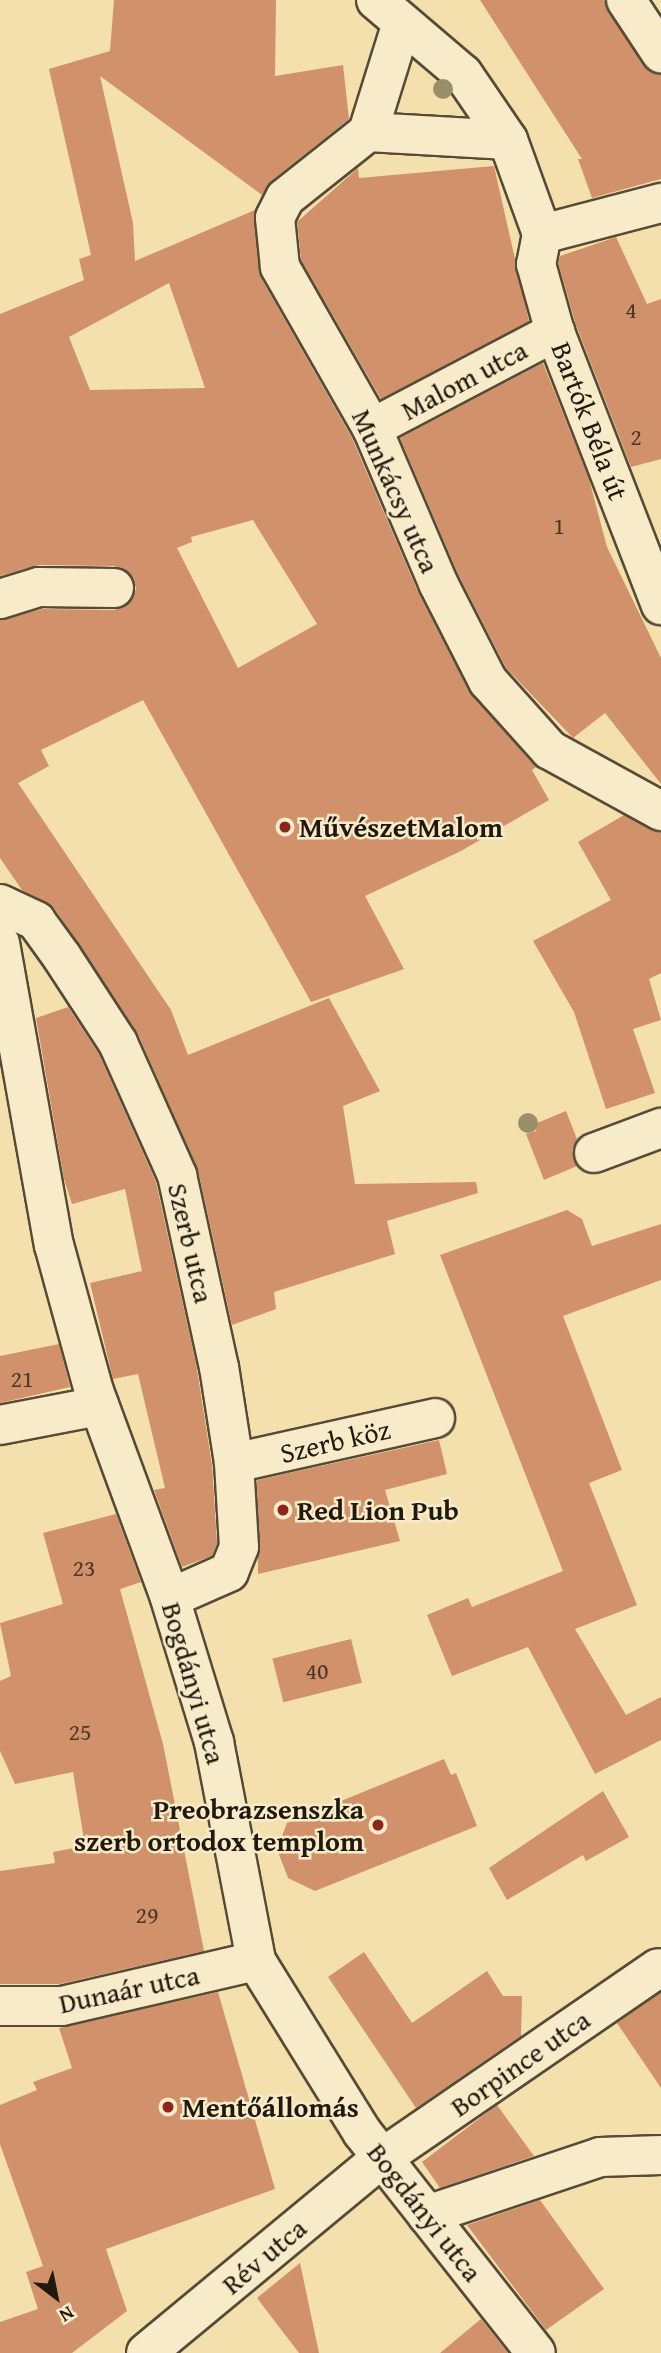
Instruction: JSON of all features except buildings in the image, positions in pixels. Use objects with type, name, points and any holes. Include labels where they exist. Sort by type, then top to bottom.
[{"type":"street","points":[[626,0],[661,53]]},
{"type":"street","points":[[508,140],[368,132],[388,13],[463,74],[508,140],[542,234],[661,203]]},
{"type":"street","name":"Munkácsy utca","points":[[368,132],[285,198],[275,218],[280,267],[372,428],[438,583],[488,681],[511,712],[550,750],[661,811]]},
{"type":"street","name":"Bartók Béla út","points":[[542,234],[536,264],[555,332],[661,605]]},
{"type":"street","name":"Malom utca","points":[[372,428],[555,332]]},
{"type":"street","points":[[0,599],[39,587],[114,587]]},
{"type":"street","name":"Szerb utca","points":[[0,904],[36,921],[118,1043],[177,1175],[234,1463],[239,1547],[229,1572],[170,1598]]},
{"type":"street","name":"Bogdányi utca","points":[[0,943],[54,1245],[99,1406],[170,1598],[214,1742],[256,1961],[382,2158],[536,2353]]},
{"type":"street","points":[[594,1153],[661,1128]]},
{"type":"street","points":[[0,1425],[99,1406]]},
{"type":"street","name":"Szerb köz","points":[[234,1463],[435,1418]]},
{"type":"street","name":"Dunaár utca","points":[[0,2006],[62,2006],[256,1961]]},
{"type":"street","name":"Borpince utca","points":[[382,2158],[658,1968]]},
{"type":"street","points":[[427,2215],[600,2157],[661,2155]]},
{"type":"street","name":"Rév utca","points":[[146,2353],[382,2158]]},
{"type":"place","name":"MűvészetMalom","points":[[285,827]]},
{"type":"place","name":"Red Lion Pub","points":[[283,1510]]},
{"type":"place","name":"Preobrazsenszka szerb ortodox templom","points":[[378,1825]]},
{"type":"place","name":"Mentőállomás","points":[[168,2107]]}]
